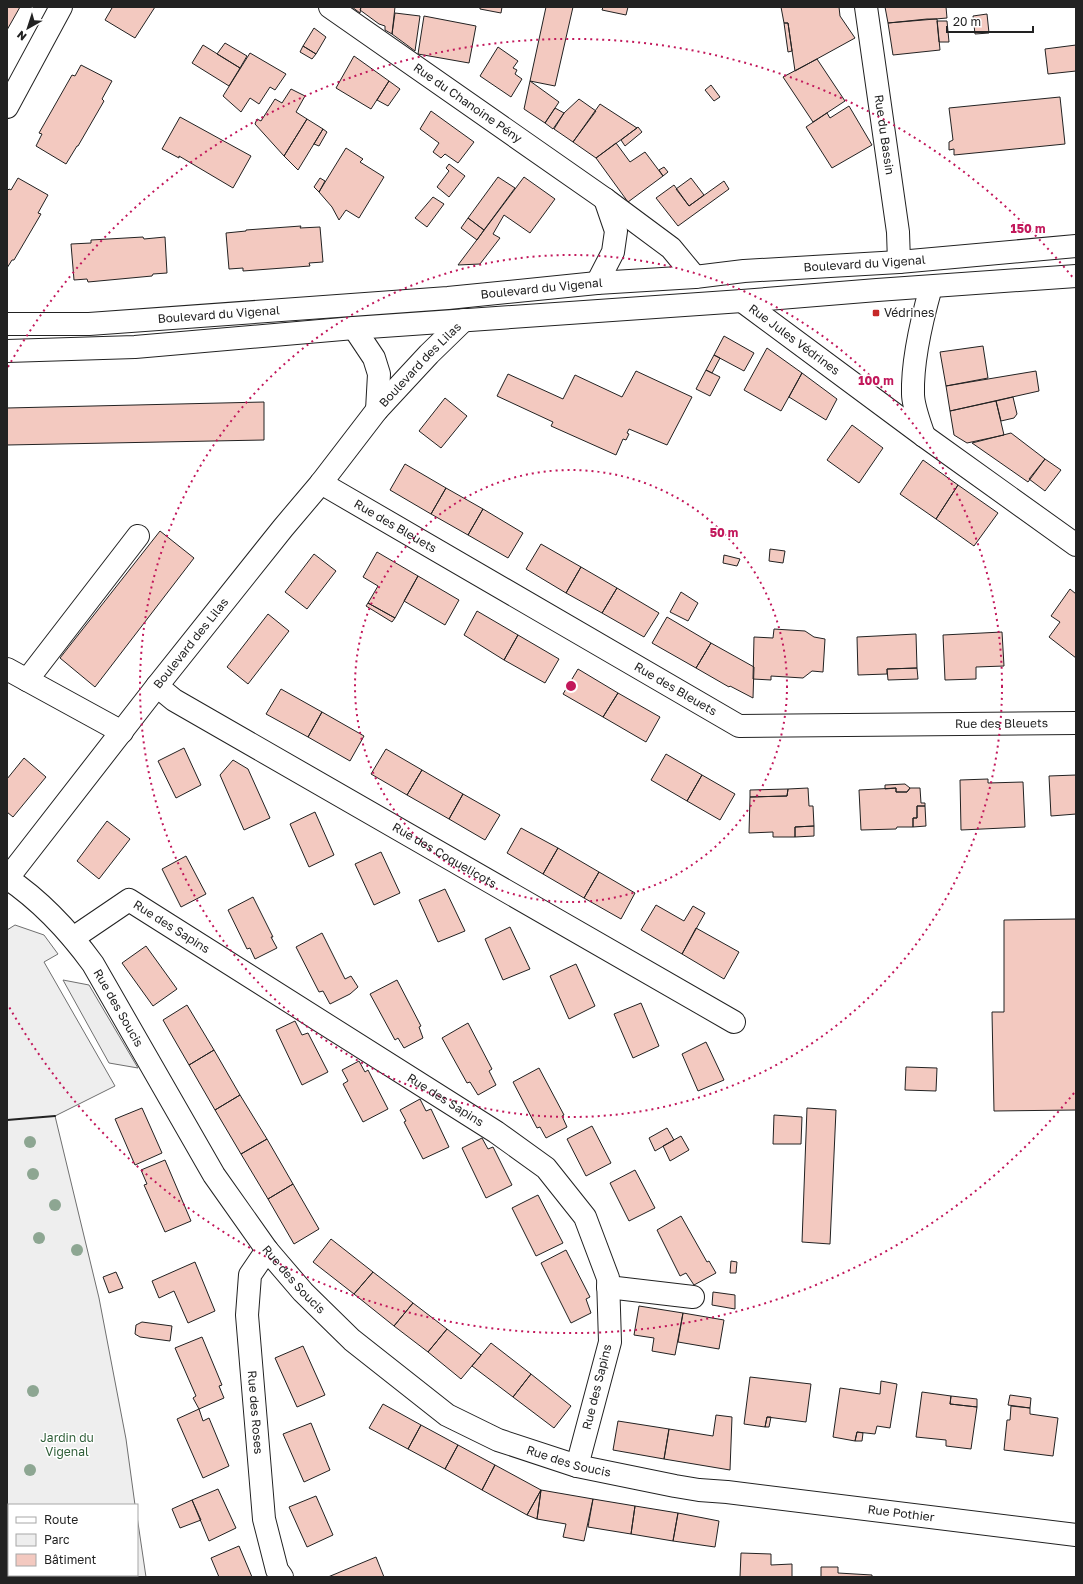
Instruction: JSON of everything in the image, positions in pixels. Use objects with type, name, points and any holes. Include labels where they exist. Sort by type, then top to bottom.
[{"type":"street","points":[[7,107],[61,7]]},
{"type":"street","name":"Rue du Chanoine Pény","points":[[330,7],[605,199],[671,248],[695,277]]},
{"type":"street","name":"Rue du Bassin","points":[[866,7],[898,232],[899,262]]},
{"type":"street","points":[[597,283],[613,252],[616,232],[605,199]]},
{"type":"street","name":"Boulevard du Vigenal","points":[[7,324],[105,323],[448,298],[597,283],[695,277],[744,271],[899,262],[1076,246]]},
{"type":"street","name":"Boulevard du Vigenal","points":[[7,351],[135,346],[354,328],[1076,276]]},
{"type":"street","points":[[924,436],[913,395],[922,318],[931,287]]},
{"type":"street","name":"Rue Jules Védrines","points":[[742,301],[924,436],[1076,545]]},
{"type":"street","name":"Boulevard des Lilas","points":[[7,879],[157,686],[283,528],[321,483],[377,410],[429,354],[464,320]]},
{"type":"street","name":"Boulevard des Lilas","points":[[354,328],[374,358],[380,374],[377,410]]},
{"type":"street","name":"Rue des Bleuets","points":[[321,483],[739,726],[1076,723]]},
{"type":"street","points":[[27,680],[138,536]]},
{"type":"street","points":[[7,669],[122,732]]},
{"type":"street","name":"Rue des Coquelicots","points":[[157,686],[174,700],[734,1022]]},
{"type":"street","name":"Rue des Soucis","points":[[7,879],[26,891],[73,938],[93,964],[214,1175],[267,1250],[303,1292],[352,1340],[447,1415],[498,1440],[577,1466],[675,1486],[699,1490],[727,1492]]},
{"type":"street","name":"Rue des Sapins","points":[[73,938],[129,900],[496,1132],[546,1168],[585,1217],[608,1278],[610,1342],[577,1466]]},
{"type":"street","name":"Rue des Roses","points":[[267,1250],[250,1275],[247,1314],[264,1519],[277,1570],[282,1577]]},
{"type":"street","points":[[608,1287],[694,1297]]},
{"type":"street","name":"Rue Pothier","points":[[727,1492],[1076,1535]]},
{"type":"green space","name":"Jardin du Vigenal","points":[[15,925],[44,935],[58,954],[44,962],[115,1086],[55,1116],[99,1298],[126,1439],[135,1504],[8,1504],[8,1576],[138,1576],[138,1523],[146,1577],[7,1577],[7,930]]},
{"type":"shaded area","points":[[63,980],[89,985],[138,1068],[109,1063]]},
{"type":"building","points":[[7,7],[20,7],[7,30]]},
{"type":"building","points":[[109,7],[155,7],[135,38],[105,20],[112,8]]},
{"type":"building","points":[[352,7],[361,7],[360,13]]},
{"type":"building","points":[[361,7],[395,7],[392,34],[385,30],[385,26],[379,24],[360,10]]},
{"type":"building","points":[[480,7],[502,7],[501,13],[480,9]]},
{"type":"building","points":[[546,7],[573,7],[555,86],[530,81]]},
{"type":"building","points":[[603,7],[628,7],[626,15],[602,10]]},
{"type":"building","points":[[781,7],[839,7],[840,16],[855,38],[795,71],[788,23],[784,23]]},
{"type":"building","points":[[885,7],[946,7],[947,18],[888,23]]},
{"type":"building","points":[[395,13],[420,16],[415,51],[392,34]]},
{"type":"building","points":[[987,14],[989,33],[975,34],[973,16]]},
{"type":"building","points":[[424,16],[476,26],[469,63],[418,54]]},
{"type":"building","points":[[937,19],[940,50],[893,55],[888,23]]},
{"type":"building","points":[[937,21],[947,21],[949,42],[939,42]]},
{"type":"building","points":[[784,23],[788,23],[792,51],[788,52]]},
{"type":"building","points":[[314,28],[326,37],[316,54],[303,46]]},
{"type":"building","points":[[225,43],[247,56],[240,68],[217,54]]},
{"type":"building","points":[[203,45],[240,68],[229,86],[192,63]]},
{"type":"building","points":[[1076,45],[1076,71],[1048,74],[1045,49]]},
{"type":"building","points":[[303,46],[316,54],[312,59],[300,52]]},
{"type":"building","points":[[498,47],[518,61],[513,68],[517,70],[515,74],[522,79],[511,97],[480,76]]},
{"type":"building","points":[[250,53],[286,74],[275,90],[270,87],[259,104],[250,98],[241,112],[223,96]]},
{"type":"building","points":[[354,56],[389,81],[371,109],[336,88]]},
{"type":"building","points":[[817,59],[845,101],[813,122],[783,77]]},
{"type":"building","points":[[81,65],[112,81],[102,99],[104,101],[66,164],[36,146],[42,134],[39,133],[72,75],[75,76]]},
{"type":"building","points":[[389,81],[400,89],[388,106],[377,100]]},
{"type":"building","points":[[530,81],[559,102],[545,123],[524,109]]},
{"type":"building","points":[[711,85],[720,97],[714,101],[705,90]]},
{"type":"building","points":[[291,89],[305,96],[296,112],[307,119],[284,156],[255,124],[257,119],[261,121],[275,99],[282,103]]},
{"type":"building","points":[[1060,97],[1065,144],[954,155],[954,149],[949,150],[949,142],[953,140],[949,108]]},
{"type":"building","points":[[579,99],[596,111],[573,142],[554,129],[564,113]]},
{"type":"building","points":[[600,104],[637,128],[596,158],[573,142]]},
{"type":"building","points":[[849,106],[872,145],[832,168],[806,127],[827,113],[830,118]]},
{"type":"building","points":[[555,108],[564,113],[553,129],[545,123]]},
{"type":"building","points":[[431,111],[474,142],[458,163],[445,154],[441,158],[433,152],[439,143],[420,129]]},
{"type":"building","points":[[180,117],[251,156],[233,188],[179,156],[179,158],[162,149]]},
{"type":"building","points":[[307,119],[323,129],[298,170],[284,156]]},
{"type":"building","points":[[638,127],[642,132],[625,146],[621,140]]},
{"type":"building","points":[[323,129],[327,132],[319,146],[314,144]]},
{"type":"building","points":[[616,143],[630,162],[645,152],[663,176],[628,202],[596,158]]},
{"type":"building","points":[[346,148],[363,159],[360,162],[384,177],[359,218],[346,210],[339,220],[332,207],[319,192]]},
{"type":"building","points":[[449,164],[465,176],[449,197],[437,187],[449,171],[446,168]]},
{"type":"building","points":[[664,167],[668,172],[663,176],[659,170]]},
{"type":"building","points":[[498,177],[515,188],[484,230],[468,218]]},
{"type":"building","points":[[524,177],[555,199],[530,233],[504,215],[493,234],[500,238],[480,264],[458,265]]},
{"type":"building","points":[[18,178],[48,195],[38,213],[41,214],[14,260],[12,260],[7,268],[7,191],[9,189],[11,190]]},
{"type":"building","points":[[320,178],[325,181],[319,192],[314,187]]},
{"type":"building","points":[[691,178],[704,195],[689,206],[676,189]]},
{"type":"building","points":[[724,181],[729,189],[678,226],[656,198],[674,185],[689,206]]},
{"type":"building","points":[[433,197],[444,204],[427,227],[415,218]]},
{"type":"building","points":[[468,218],[484,230],[477,240],[461,228]]},
{"type":"building","points":[[301,226],[300,228],[320,227],[323,262],[309,263],[310,266],[243,271],[243,268],[229,269],[226,233]]},
{"type":"building","points":[[143,237],[144,239],[165,237],[167,273],[153,274],[152,276],[88,282],[87,279],[74,280],[71,244],[91,243],[91,240]]},
{"type":"building","points":[[724,336],[754,353],[744,371],[714,355]]},
{"type":"building","points":[[983,346],[988,378],[946,386],[940,352]]},
{"type":"building","points":[[767,348],[802,373],[781,411],[744,390]]},
{"type":"building","points":[[714,355],[720,358],[712,373],[706,370]]},
{"type":"building","points":[[706,370],[720,377],[710,396],[696,389]]},
{"type":"building","points":[[636,371],[692,397],[667,445],[629,429],[627,433],[629,434],[626,440],[623,439],[616,455],[551,426],[553,422],[497,396],[508,374],[563,399],[575,375],[622,397]]},
{"type":"building","points":[[1036,371],[1039,391],[950,411],[946,386]]},
{"type":"building","points":[[802,373],[837,399],[826,420],[789,397]]},
{"type":"building","points":[[1013,397],[1017,414],[1014,418],[1001,421],[996,401]]},
{"type":"building","points":[[445,398],[467,416],[441,448],[419,431]]},
{"type":"building","points":[[996,401],[1004,435],[967,443],[954,435],[950,411]]},
{"type":"building","points":[[264,402],[264,440],[7,445],[7,408]]},
{"type":"building","points":[[852,425],[883,448],[859,483],[827,460]]},
{"type":"building","points":[[1011,433],[1045,459],[1028,482],[972,443]]},
{"type":"building","points":[[1045,459],[1061,470],[1045,491],[1029,479]]},
{"type":"building","points":[[923,460],[958,485],[936,519],[900,494]]},
{"type":"building","points":[[405,464],[446,488],[431,514],[390,490]]},
{"type":"building","points":[[958,485],[998,513],[974,546],[936,519]]},
{"type":"building","points":[[446,488],[483,509],[468,535],[431,514]]},
{"type":"building","points":[[483,509],[523,533],[508,558],[468,535]]},
{"type":"building","points":[[160,531],[194,558],[95,687],[60,658]]},
{"type":"building","points":[[541,544],[581,567],[566,593],[526,569]]},
{"type":"building","points":[[770,549],[785,551],[783,563],[769,561]]},
{"type":"building","points":[[377,552],[418,576],[395,618],[368,603],[378,586],[363,577]]},
{"type":"building","points":[[314,554],[336,571],[307,609],[285,592]]},
{"type":"building","points":[[724,555],[740,559],[737,566],[723,563]]},
{"type":"building","points":[[581,567],[617,588],[602,613],[566,593]]},
{"type":"building","points":[[418,576],[459,600],[445,625],[404,601]]},
{"type":"building","points":[[617,588],[659,613],[644,637],[602,613]]},
{"type":"building","points":[[1070,589],[1076,594],[1076,658],[1049,637],[1060,622],[1051,616]]},
{"type":"building","points":[[681,592],[698,603],[688,621],[670,612]]},
{"type":"building","points":[[368,603],[395,618],[392,622],[366,606]]},
{"type":"building","points":[[477,611],[518,635],[504,660],[464,635]]},
{"type":"building","points":[[268,614],[289,631],[248,684],[227,667]]},
{"type":"building","points":[[667,617],[711,643],[696,668],[652,643]]},
{"type":"building","points":[[774,629],[805,631],[814,637],[825,639],[823,672],[812,671],[803,678],[771,676],[771,680],[753,679],[754,637],[773,638]]},
{"type":"building","points":[[1002,632],[1004,666],[976,667],[976,679],[945,680],[943,635]]},
{"type":"building","points":[[916,634],[917,668],[887,669],[887,674],[858,675],[857,637]]},
{"type":"building","points":[[518,635],[559,659],[545,683],[504,660]]},
{"type":"building","points":[[711,643],[754,667],[753,698],[730,686],[729,687],[696,668]]},
{"type":"building","points":[[917,668],[918,679],[888,680],[887,669]]},
{"type":"building","points":[[578,669],[618,693],[603,717],[563,694]]},
{"type":"building","points":[[281,689],[322,712],[308,737],[266,714]]},
{"type":"building","points":[[618,693],[660,717],[646,742],[603,717]]},
{"type":"building","points":[[322,712],[364,736],[350,761],[308,737]]},
{"type":"building","points":[[184,748],[201,785],[176,798],[158,761]]},
{"type":"building","points":[[386,749],[422,770],[407,795],[371,774]]},
{"type":"building","points":[[666,754],[702,775],[687,801],[651,780]]},
{"type":"building","points":[[24,758],[46,777],[13,817],[7,812],[7,779]]},
{"type":"building","points":[[233,760],[248,769],[270,818],[244,830],[220,775]]},
{"type":"building","points":[[422,770],[463,794],[449,819],[407,795]]},
{"type":"building","points":[[702,775],[735,794],[720,820],[687,801]]},
{"type":"building","points":[[1076,775],[1076,814],[1051,816],[1049,776]]},
{"type":"building","points":[[988,779],[988,783],[1023,782],[1025,827],[961,830],[960,780]]},
{"type":"building","points":[[905,784],[910,788],[907,792],[896,792],[896,788],[885,789],[885,785]]},
{"type":"building","points":[[808,788],[809,806],[813,806],[814,826],[795,827],[795,837],[773,837],[773,832],[749,833],[750,797],[787,796],[788,789]]},
{"type":"building","points":[[896,788],[896,792],[907,792],[910,788],[920,788],[921,803],[925,803],[925,806],[917,806],[917,818],[913,818],[913,827],[861,830],[859,790]]},
{"type":"building","points":[[788,789],[787,796],[750,797],[750,790]]},
{"type":"building","points":[[463,794],[500,815],[485,840],[449,819]]},
{"type":"building","points":[[917,806],[925,806],[926,826],[913,827],[913,818],[917,818]]},
{"type":"building","points":[[315,812],[334,855],[309,867],[290,824]]},
{"type":"building","points":[[107,821],[130,839],[99,879],[77,861]]},
{"type":"building","points":[[814,826],[814,836],[795,837],[795,827]]},
{"type":"building","points":[[521,828],[558,848],[543,874],[507,853]]},
{"type":"building","points":[[558,848],[599,872],[584,898],[543,874]]},
{"type":"building","points":[[381,852],[400,893],[374,905],[355,864]]},
{"type":"building","points":[[186,856],[206,894],[181,907],[162,869]]},
{"type":"building","points":[[599,872],[635,893],[621,919],[584,898]]},
{"type":"building","points":[[445,889],[465,931],[438,942],[419,900]]},
{"type":"building","points":[[253,897],[277,948],[255,959],[250,948],[247,949],[228,910]]},
{"type":"building","points":[[656,905],[684,921],[693,906],[705,913],[682,954],[641,930]]},
{"type":"building","points":[[1076,919],[1076,1110],[994,1111],[992,1012],[1004,1012],[1004,920]]},
{"type":"building","points":[[510,927],[530,969],[503,980],[485,939]]},
{"type":"building","points":[[696,928],[739,952],[724,979],[682,954]]},
{"type":"building","points":[[322,933],[345,979],[351,976],[358,987],[350,994],[330,1004],[323,991],[319,992],[296,947]]},
{"type":"building","points":[[146,946],[177,989],[153,1006],[122,963]]},
{"type":"building","points":[[576,964],[595,1006],[569,1019],[550,976]]},
{"type":"building","points":[[397,980],[421,1026],[419,1027],[423,1038],[404,1048],[398,1038],[395,1040],[370,994]]},
{"type":"building","points":[[641,1003],[659,1046],[633,1058],[614,1014]]},
{"type":"building","points":[[187,1005],[214,1050],[189,1065],[163,1020]]},
{"type":"building","points":[[295,1021],[302,1035],[308,1033],[328,1072],[302,1085],[276,1030]]},
{"type":"building","points":[[468,1023],[492,1069],[489,1071],[496,1085],[478,1095],[470,1082],[467,1083],[442,1038]]},
{"type":"building","points":[[706,1042],[724,1080],[698,1091],[682,1054]]},
{"type":"building","points":[[214,1050],[240,1095],[215,1110],[189,1065]]},
{"type":"building","points":[[359,1061],[365,1072],[368,1070],[388,1109],[363,1122],[343,1084],[348,1081],[342,1070]]},
{"type":"building","points":[[906,1067],[937,1068],[936,1091],[905,1090]]},
{"type":"building","points":[[539,1068],[564,1115],[562,1116],[567,1127],[546,1138],[540,1127],[537,1128],[513,1082]]},
{"type":"building","points":[[240,1095],[267,1139],[241,1154],[215,1110]]},
{"type":"building","points":[[420,1099],[426,1111],[431,1109],[449,1147],[423,1159],[404,1122],[406,1121],[400,1110]]},
{"type":"building","points":[[142,1108],[162,1153],[135,1165],[115,1119]]},
{"type":"building","points":[[807,1108],[836,1110],[830,1244],[802,1242]]},
{"type":"building","points":[[774,1115],[802,1117],[801,1144],[773,1144]]},
{"type":"building","points":[[592,1126],[611,1163],[586,1176],[567,1139]]},
{"type":"building","points":[[667,1128],[674,1140],[655,1151],[649,1138]]},
{"type":"building","points":[[681,1136],[689,1150],[670,1161],[663,1146]]},
{"type":"building","points":[[482,1138],[488,1149],[493,1147],[512,1185],[486,1198],[462,1148]]},
{"type":"building","points":[[267,1139],[293,1184],[268,1199],[241,1154]]},
{"type":"building","points":[[165,1160],[191,1221],[165,1232],[144,1185],[147,1184],[141,1170]]},
{"type":"building","points":[[635,1170],[655,1208],[629,1221],[610,1183]]},
{"type":"building","points":[[293,1184],[319,1229],[294,1244],[268,1199]]},
{"type":"building","points":[[538,1195],[563,1243],[536,1256],[512,1208]]},
{"type":"building","points":[[681,1216],[707,1262],[709,1261],[716,1273],[694,1285],[686,1273],[680,1276],[657,1230]]},
{"type":"building","points":[[331,1239],[373,1272],[354,1294],[313,1262]]},
{"type":"building","points":[[566,1250],[590,1297],[586,1299],[591,1313],[571,1323],[541,1263]]},
{"type":"building","points":[[731,1261],[737,1262],[736,1273],[730,1273]]},
{"type":"building","points":[[195,1262],[215,1311],[188,1323],[174,1291],[159,1298],[152,1281]]},
{"type":"building","points":[[116,1272],[123,1288],[109,1293],[103,1277]]},
{"type":"building","points":[[373,1272],[413,1303],[394,1326],[354,1294]]},
{"type":"building","points":[[713,1292],[735,1295],[735,1309],[712,1305]]},
{"type":"building","points":[[413,1303],[447,1329],[428,1352],[394,1326]]},
{"type":"building","points":[[639,1306],[683,1313],[675,1355],[652,1351],[654,1338],[634,1335]]},
{"type":"building","points":[[683,1313],[724,1320],[719,1349],[678,1342]]},
{"type":"building","points":[[142,1322],[172,1326],[170,1341],[140,1337],[135,1334],[136,1325]]},
{"type":"building","points":[[447,1329],[481,1355],[461,1379],[428,1352]]},
{"type":"building","points":[[202,1337],[222,1385],[219,1386],[224,1398],[199,1409],[193,1398],[196,1396],[175,1348]]},
{"type":"building","points":[[491,1343],[531,1374],[513,1397],[472,1366]]},
{"type":"building","points":[[303,1346],[325,1395],[297,1407],[275,1358]]},
{"type":"building","points":[[531,1374],[571,1406],[554,1428],[513,1397]]},
{"type":"building","points":[[750,1377],[811,1384],[806,1422],[767,1417],[765,1427],[744,1424]]},
{"type":"building","points":[[881,1381],[897,1384],[890,1428],[877,1426],[875,1434],[857,1432],[855,1441],[833,1437],[840,1388],[880,1394]]},
{"type":"building","points":[[922,1392],[951,1396],[950,1404],[977,1407],[971,1449],[946,1446],[946,1440],[916,1437]]},
{"type":"building","points":[[1010,1395],[1031,1398],[1030,1408],[1008,1405]]},
{"type":"building","points":[[951,1396],[977,1399],[977,1407],[950,1404]]},
{"type":"building","points":[[383,1404],[421,1425],[408,1449],[369,1428]]},
{"type":"building","points":[[1011,1406],[1030,1408],[1030,1414],[1058,1418],[1053,1456],[1004,1450],[1007,1420],[1010,1420]]},
{"type":"building","points":[[199,1409],[203,1421],[209,1418],[229,1466],[203,1478],[177,1419]]},
{"type":"building","points":[[716,1415],[732,1417],[730,1470],[664,1459],[669,1429],[713,1436]]},
{"type":"building","points":[[767,1417],[771,1417],[769,1427],[765,1427]]},
{"type":"building","points":[[618,1421],[669,1429],[664,1459],[613,1450]]},
{"type":"building","points":[[311,1423],[330,1470],[304,1482],[283,1434]]},
{"type":"building","points":[[421,1425],[458,1445],[445,1469],[408,1449]]},
{"type":"building","points":[[857,1432],[863,1433],[862,1441],[855,1441]]},
{"type":"building","points":[[458,1445],[495,1465],[482,1490],[445,1469]]},
{"type":"building","points":[[495,1465],[541,1490],[527,1515],[482,1490]]},
{"type":"building","points":[[218,1489],[236,1528],[209,1541],[192,1500]]},
{"type":"building","points":[[541,1490],[537,1519],[527,1515]]},
{"type":"building","points":[[541,1490],[593,1499],[584,1541],[563,1537],[566,1524],[537,1519]]},
{"type":"building","points":[[316,1496],[333,1535],[307,1547],[289,1507]]},
{"type":"building","points":[[593,1499],[635,1506],[631,1534],[588,1527]]},
{"type":"building","points":[[192,1500],[201,1520],[180,1528],[172,1509]]},
{"type":"building","points":[[635,1506],[678,1513],[673,1541],[631,1534]]},
{"type":"building","points":[[678,1513],[719,1521],[715,1547],[673,1541]]},
{"type":"building","points":[[239,1546],[252,1577],[219,1577],[211,1558]]},
{"type":"building","points":[[741,1553],[771,1554],[771,1565],[792,1564],[792,1577],[740,1577]]},
{"type":"building","points":[[376,1557],[384,1577],[328,1577]]},
{"type":"building","points":[[821,1567],[838,1567],[838,1573],[872,1575],[872,1577],[821,1577]]},
{"type":"wall","points":[[7,1120],[55,1116]]},
{"type":"place","name":"Védrines","points":[[876,313]]}]
